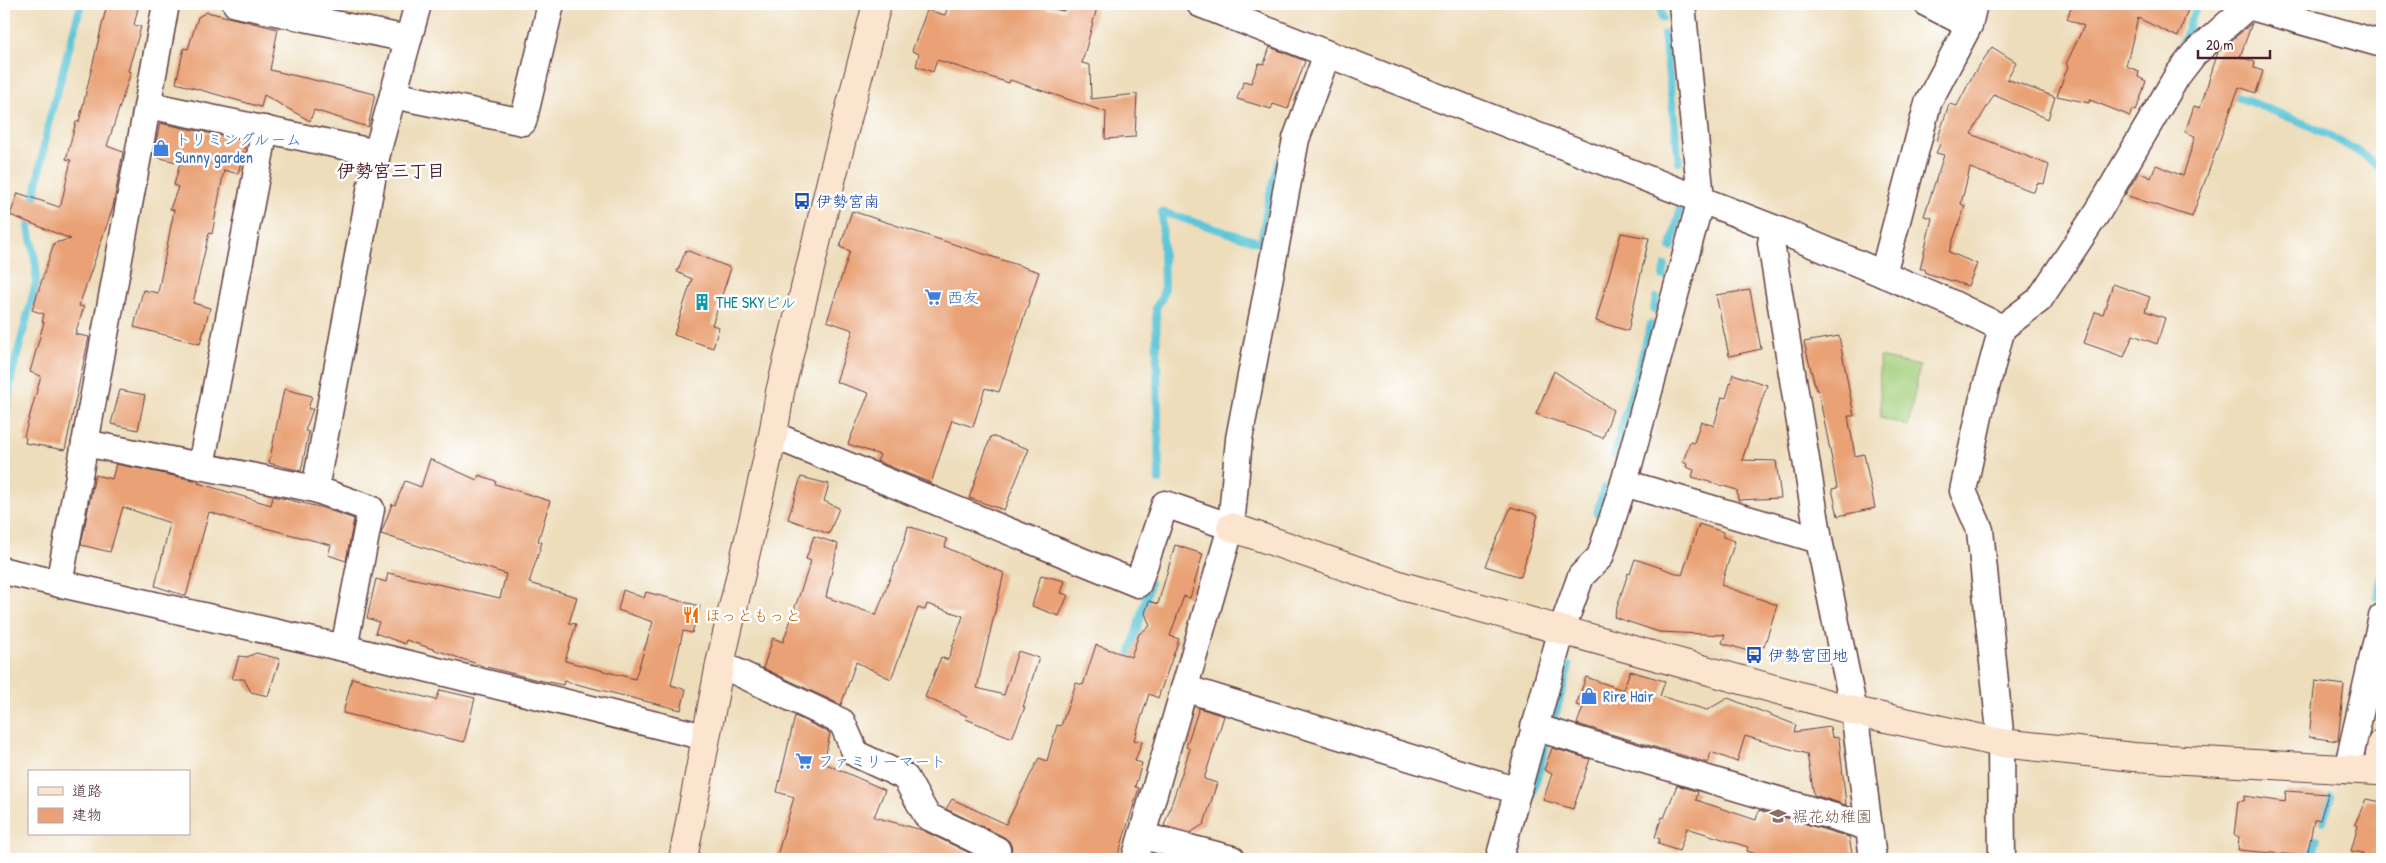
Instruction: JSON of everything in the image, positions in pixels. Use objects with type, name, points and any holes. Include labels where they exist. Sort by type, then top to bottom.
[{"type":"street","points":[[58,584],[166,4]]},
{"type":"street","points":[[236,4],[408,39]]},
{"type":"street","points":[[315,489],[377,152],[418,4]]},
{"type":"street","points":[[393,95],[523,122],[551,4]]},
{"type":"street","points":[[684,859],[705,736],[773,435],[780,392],[830,180],[877,4]]},
{"type":"street","points":[[1200,4],[1701,199],[1947,301],[2002,328]]},
{"type":"street","points":[[1499,859],[1562,629],[1581,576],[1600,557],[1624,483],[1701,199],[1682,4]]},
{"type":"street","points":[[1883,274],[1928,103],[1972,14],[1928,4]]},
{"type":"street","points":[[2002,859],[2001,743],[1980,530],[1963,491],[1982,402],[2002,328],[2039,300],[2099,210],[2178,76],[2194,54],[2249,5],[2382,44]]},
{"type":"street","points":[[1232,859],[1139,848],[1231,528],[1240,439],[1296,139],[1327,54]]},
{"type":"street","points":[[148,105],[377,152]]},
{"type":"street","points":[[201,466],[265,129]]},
{"type":"street","points":[[1774,229],[1771,243],[1819,540],[1854,711],[1873,859]]},
{"type":"street","points":[[773,435],[1138,584],[1165,504],[1402,586],[1854,711],[2001,743],[2134,757],[2378,771],[2382,743]]},
{"type":"street","points":[[85,443],[315,489],[371,509],[344,648]]},
{"type":"street","points":[[1624,483],[1819,540]]},
{"type":"street","points":[[4,571],[344,648],[705,736]]},
{"type":"street","points":[[2347,770],[2382,618]]},
{"type":"street","points":[[720,664],[842,722],[856,754],[905,777],[927,816],[997,850]]},
{"type":"street","points":[[1184,688],[1518,791]]},
{"type":"street","points":[[1534,727],[1868,827]]},
{"type":"green space","points":[[1879,357],[1920,366],[1908,426],[1881,418]]},
{"type":"building","points":[[107,4],[139,4],[134,25],[141,27],[128,71],[131,72],[107,146],[123,152],[113,207],[79,306],[84,307],[75,334],[89,337],[65,450],[25,443],[26,438],[24,436],[41,376],[30,372],[44,322],[42,322],[44,314],[32,310],[54,243],[71,239],[10,215],[18,193],[59,207],[61,205],[71,160],[66,159],[76,122],[79,122]]},
{"type":"building","points":[[949,4],[1026,4],[1064,11],[1066,4],[1098,4],[1082,63],[1090,65],[1091,99],[1137,94],[1135,137],[1105,139],[1106,112],[1010,80],[1009,83],[937,60],[933,72],[916,66],[919,54],[912,51],[927,10],[945,15]]},
{"type":"building","points":[[2072,4],[2190,4],[2178,37],[2138,18],[2126,66],[2139,71],[2138,77],[2146,81],[2136,111],[2132,109],[2130,116],[2090,100],[2089,103],[2057,96],[2068,66],[2066,64],[2084,26],[2067,19]]},
{"type":"building","points":[[207,12],[278,29],[270,70],[375,94],[368,127],[314,110],[310,121],[264,95],[261,107],[176,83],[184,48],[188,49],[198,17]]},
{"type":"building","points":[[2252,23],[2240,57],[2255,62],[2254,68],[2263,71],[2256,93],[2239,87],[2192,217],[2125,195],[2139,172],[2151,178],[2156,165],[2183,176],[2195,136],[2185,132],[2194,106],[2200,108],[2218,52]]},
{"type":"building","points":[[1270,47],[1305,61],[1288,109],[1273,104],[1271,109],[1237,99],[1244,81],[1251,83],[1259,63],[1264,64]]},
{"type":"building","points":[[1992,47],[2016,62],[2007,79],[2055,97],[2048,119],[1994,95],[1971,134],[2049,165],[2044,184],[2037,183],[2034,192],[1970,168],[1961,204],[1965,206],[1949,252],[1977,264],[1968,286],[1926,273],[1925,269],[1920,269],[1932,218],[1924,216],[1944,155],[1936,153],[1940,144],[1937,141],[1949,104],[1957,106],[1973,75]]},
{"type":"building","points":[[160,123],[246,141],[238,174],[224,170],[212,234],[209,233],[193,303],[210,308],[200,344],[134,327],[143,290],[158,293],[174,210],[170,209],[178,187],[174,185],[180,163],[153,156]]},
{"type":"building","name":"西友","points":[[852,211],[1039,272],[999,392],[985,388],[973,427],[952,420],[931,483],[877,461],[880,455],[848,444],[869,393],[836,382],[853,330],[827,321],[850,251],[840,247]]},
{"type":"building","points":[[1621,233],[1649,238],[1628,331],[1596,321]]},
{"type":"building","name":"THE SKYビル","points":[[686,250],[731,268],[712,325],[719,327],[713,348],[674,335],[692,279],[677,272]]},
{"type":"building","points":[[2113,284],[2150,297],[2145,311],[2165,318],[2157,344],[2133,335],[2124,357],[2084,343],[2095,312],[2103,314]]},
{"type":"building","points":[[1750,290],[1761,349],[1729,356],[1716,295]]},
{"type":"building","points":[[1839,336],[1854,416],[1848,416],[1855,456],[1864,454],[1875,508],[1838,516],[1832,489],[1837,488],[1832,460],[1818,390],[1816,390],[1804,342]]},
{"type":"building","points":[[1554,371],[1613,410],[1603,438],[1536,414]]},
{"type":"building","points":[[1733,374],[1767,385],[1742,460],[1776,461],[1781,498],[1738,500],[1737,490],[1692,477],[1694,470],[1686,467],[1687,464],[1683,462],[1690,442],[1694,443],[1701,421],[1714,426],[1722,397],[1726,398]]},
{"type":"building","points":[[284,389],[312,396],[308,409],[313,409],[305,431],[309,432],[301,471],[269,463]]},
{"type":"building","points":[[120,390],[145,395],[138,430],[111,424]]},
{"type":"building","points":[[991,436],[1029,449],[1004,510],[969,498]]},
{"type":"building","points":[[430,459],[477,480],[479,475],[496,481],[495,484],[550,501],[538,541],[542,542],[529,583],[577,597],[569,623],[576,624],[565,661],[635,679],[653,622],[618,610],[623,590],[644,598],[646,592],[700,606],[692,633],[683,631],[671,685],[686,690],[681,710],[564,681],[563,685],[538,680],[483,666],[406,640],[405,644],[375,633],[379,622],[367,618],[376,579],[386,582],[388,573],[500,598],[506,574],[381,534],[392,504],[395,505],[405,481],[421,487]]},
{"type":"building","points":[[116,464],[199,481],[198,483],[271,505],[273,496],[323,508],[354,519],[346,561],[328,555],[331,545],[209,512],[186,596],[155,586],[170,523],[123,507],[110,552],[81,545],[95,475],[112,479]]},
{"type":"building","points":[[801,477],[829,484],[824,501],[839,508],[829,534],[788,519]]},
{"type":"building","points":[[1511,507],[1538,515],[1521,577],[1485,566]]},
{"type":"building","points":[[1699,524],[1723,532],[1723,537],[1735,541],[1721,585],[1777,605],[1764,647],[1760,646],[1758,654],[1722,643],[1725,635],[1659,632],[1614,617],[1628,573],[1630,574],[1635,559],[1682,575]]},
{"type":"building","points":[[908,526],[947,539],[945,547],[1004,573],[977,688],[1004,695],[1018,651],[1039,658],[1023,707],[1025,707],[1012,738],[966,719],[967,716],[925,697],[941,657],[948,660],[963,616],[927,604],[925,610],[918,608],[891,679],[856,662],[841,705],[763,668],[773,638],[783,642],[811,561],[806,559],[814,536],[838,544],[826,597],[876,615],[905,539]]},
{"type":"building","points":[[1175,545],[1203,554],[1190,598],[1184,596],[1170,636],[1179,639],[1158,698],[1149,694],[1134,740],[1142,742],[1135,761],[1142,763],[1135,787],[1139,788],[1117,859],[1008,859],[1012,848],[1009,841],[946,809],[952,799],[1006,824],[1039,758],[1047,761],[1057,725],[1061,726],[1076,683],[1083,685],[1096,645],[1131,657],[1139,634],[1150,626],[1145,613],[1149,601],[1158,604]]},
{"type":"building","points":[[1041,575],[1065,581],[1061,593],[1068,595],[1059,616],[1032,606]]},
{"type":"building","points":[[256,653],[280,659],[268,696],[251,692],[244,679],[232,679],[239,656],[247,657]]},
{"type":"building","points":[[1630,671],[1665,681],[1660,696],[1707,710],[1728,698],[1796,725],[1794,732],[1830,727],[1832,737],[1839,738],[1846,805],[1814,795],[1807,754],[1745,736],[1737,762],[1711,752],[1708,763],[1577,724],[1583,707],[1576,705],[1586,677],[1623,690]]},
{"type":"building","points":[[352,678],[436,700],[440,690],[475,698],[464,742],[343,713]]},
{"type":"building","points":[[2315,681],[2344,685],[2338,741],[2309,737]]},
{"type":"building","points":[[1199,708],[1224,716],[1204,779],[1217,783],[1204,824],[1190,833],[1164,826],[1190,749],[1186,747]]},
{"type":"building","points":[[795,716],[830,733],[824,763],[885,790],[874,817],[922,830],[982,859],[776,859],[794,797],[777,792]]},
{"type":"building","points":[[1552,748],[1590,759],[1573,809],[1543,800],[1552,774],[1544,770]]},
{"type":"building","points":[[1677,785],[1698,792],[1696,800],[1756,820],[1759,810],[1849,837],[1853,859],[1770,859],[1747,851],[1748,847],[1687,828],[1679,851],[1658,844],[1660,839],[1655,837]]},
{"type":"building","points":[[2286,791],[2328,794],[2320,820],[2314,820],[2307,856],[2238,850],[2239,837],[2234,835],[2238,801],[2244,801],[2245,796],[2285,802]]},
{"type":"building","points":[[2366,799],[2382,802],[2382,859],[2361,859],[2363,853],[2351,851],[2358,826],[2355,824]]},
{"type":"waterway","points":[[4,421],[12,374],[36,283],[36,265],[29,227],[48,125],[81,4]]},
{"type":"waterway","points":[[2176,61],[2197,4]]},
{"type":"waterway","points":[[1661,8],[1662,18]]},
{"type":"waterway","points":[[1664,34],[1679,162]]},
{"type":"waterway","points":[[2227,93],[2327,134],[2365,156],[2382,169]]},
{"type":"waterway","points":[[1159,480],[1156,307],[1162,298],[1164,288],[1162,212],[1261,243],[1269,197],[1280,160]]},
{"type":"waterway","points":[[1671,247],[1682,202]]},
{"type":"waterway","points":[[1663,276],[1665,266]]},
{"type":"waterway","points":[[1654,309],[1656,298]]},
{"type":"waterway","points":[[1614,455],[1651,324]]},
{"type":"waterway","points":[[1597,513],[1604,488]]},
{"type":"waterway","points":[[2377,597],[2382,574]]},
{"type":"waterway","points":[[1127,666],[1150,583]]},
{"type":"waterway","points":[[1553,723],[1569,666]]},
{"type":"waterway","points":[[1514,859],[1546,745]]},
{"type":"waterway","points":[[2323,821],[2331,796]]},
{"type":"waterway","points":[[2312,852],[2317,840]]},
{"type":"place","name":"トリミングルーム Sunny garden","points":[[161,148]]},
{"type":"place","name":"伊勢宮南","points":[[802,201]]},
{"type":"place","name":"西友","points":[[933,297]]},
{"type":"place","name":"THE SKYビル","points":[[702,302]]},
{"type":"place","name":"ほっともっと","points":[[691,615]]},
{"type":"place","name":"伊勢宮団地","points":[[1754,655]]},
{"type":"place","name":"Rire Hair","points":[[1589,696]]},
{"type":"place","name":"ファミリーマート","points":[[804,761]]},
{"type":"place","name":"裾花幼稚園","points":[[1778,816]]},
{"type":"district","name":"伊勢宮三丁目","points":[[391,170]]}]
